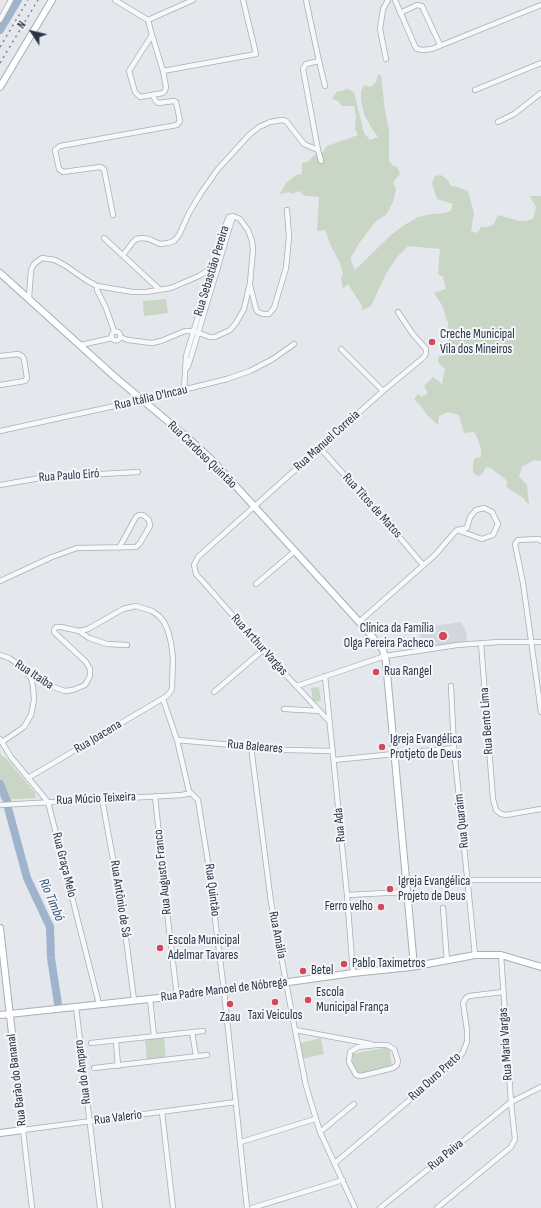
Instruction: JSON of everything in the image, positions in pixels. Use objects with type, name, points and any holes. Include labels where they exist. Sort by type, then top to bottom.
[{"type":"main road","points":[[0,87],[52,0]]},
{"type":"main road","name":"Rua Cardoso Quintão","points":[[0,273],[142,400],[213,461],[379,644],[385,656]]},
{"type":"main road","points":[[385,656],[414,966]]},
{"type":"main road","name":"Rua Barão do Bananal","points":[[0,928],[23,1130]]},
{"type":"main road","name":"Rua Padre Manoel de Nóbrega","points":[[0,1015],[224,991],[414,966],[475,955],[501,955],[541,967]]},
{"type":"main road","name":"Rua Valerio","points":[[0,1133],[23,1130]]},
{"type":"street","points":[[0,20],[12,0]]},
{"type":"street","points":[[114,0],[148,20],[163,71],[166,87],[163,94],[138,97],[129,71],[152,35]]},
{"type":"street","points":[[148,20],[193,0]]},
{"type":"street","points":[[163,71],[256,54],[243,0]]},
{"type":"street","points":[[306,0],[325,86]]},
{"type":"street","points":[[386,60],[380,29],[384,9],[388,0]]},
{"type":"street","points":[[395,0],[415,46],[420,50],[432,49],[541,5]]},
{"type":"street","points":[[400,12],[417,5],[422,6],[440,45]]},
{"type":"street","points":[[319,61],[306,64],[303,69],[321,162]]},
{"type":"street","points":[[475,90],[541,63]]},
{"type":"street","points":[[498,122],[514,114],[541,93]]},
{"type":"street","points":[[113,215],[104,169],[100,167],[63,172],[59,168],[56,150],[60,146],[174,126],[178,124],[180,121],[176,102],[158,103],[153,95]]},
{"type":"street","points":[[123,255],[136,239],[149,239],[160,244],[174,241],[179,235],[189,213],[201,193],[218,169],[239,145],[259,127],[270,122],[282,120],[286,121],[304,144],[318,150]]},
{"type":"street","points":[[250,283],[258,312],[270,314],[274,308],[286,268],[289,237],[286,210]]},
{"type":"street","points":[[114,332],[119,333],[120,337],[128,340],[152,343],[185,331],[196,332],[210,338],[230,330],[244,309],[250,283],[253,250],[250,235],[243,222],[237,217],[233,216]]},
{"type":"street","name":"Rua Sebastião Pereira","points":[[184,390],[186,369],[185,362],[218,268],[233,216]]},
{"type":"street","name":"Rua Sebastião Pereira","points":[[196,332],[212,268],[228,219],[229,217],[233,216]]},
{"type":"street","points":[[104,238],[160,290]]},
{"type":"street","points":[[29,298],[31,270],[34,264],[42,258],[55,260],[97,286],[133,292],[160,290],[186,282],[212,268],[218,268]]},
{"type":"street","points":[[97,286],[99,295],[106,308],[114,332],[112,334],[112,338]]},
{"type":"street","name":"Rua Manuel Correia","points":[[194,565],[198,557],[254,506],[426,354],[425,347],[417,340],[398,312]]},
{"type":"street","points":[[81,345],[112,338],[116,340],[120,337]]},
{"type":"street","name":"Rua Itália D'Incau","points":[[0,431],[227,380],[250,371],[273,359],[294,344]]},
{"type":"street","points":[[341,349],[383,391]]},
{"type":"street","points":[[0,356],[18,354],[22,356],[24,359],[27,378],[25,381],[0,385]]},
{"type":"street","name":"Rua Titos de Matos","points":[[320,448],[379,513],[423,565]]},
{"type":"street","name":"Rua Paulo Eiró","points":[[0,485],[46,477],[138,472]]},
{"type":"street","points":[[358,622],[435,555],[457,530],[467,528],[470,517],[476,510],[484,508],[492,512],[498,524],[494,535],[482,539],[457,530]]},
{"type":"street","points":[[0,581],[52,557],[77,548],[119,548],[134,548],[138,547],[150,526],[149,520],[143,515],[136,517],[119,548]]},
{"type":"street","points":[[541,541],[539,539],[518,540],[515,544],[541,712]]},
{"type":"street","points":[[256,584],[295,551]]},
{"type":"street","name":"Rua Arthur Vargas","points":[[194,565],[196,574],[263,650],[329,721]]},
{"type":"street","points":[[78,631],[88,629],[130,606],[152,611],[164,622],[171,643],[173,658],[172,688],[165,697]]},
{"type":"street","name":"Rua Itaiba","points":[[0,655],[10,658],[25,670],[58,690],[73,690],[85,685],[90,676],[88,666],[54,630],[56,627],[61,627],[78,631]]},
{"type":"street","points":[[78,631],[89,638],[107,644],[127,645]]},
{"type":"street","points":[[297,686],[385,656],[481,643],[541,642]]},
{"type":"street","name":"Rua Bento Lima","points":[[481,643],[493,799],[496,810],[500,814],[541,809]]},
{"type":"street","points":[[214,692],[263,650]]},
{"type":"street","points":[[1,741],[24,726],[31,715],[34,700],[33,686],[25,670]]},
{"type":"street","name":"Rua Ada","points":[[325,676],[347,895],[353,973]]},
{"type":"street","name":"Rua Quaraim","points":[[451,686],[454,748],[475,955]]},
{"type":"street","name":"Rua Quintão","points":[[165,697],[188,788],[198,800],[208,862],[224,991],[247,1208]]},
{"type":"street","name":"Rua Joacena","points":[[28,778],[165,697]]},
{"type":"street","points":[[284,710],[320,711]]},
{"type":"street","name":"Rua Baleares","points":[[177,740],[287,750],[333,751]]},
{"type":"street","name":"Rua Graça Melo","points":[[1,741],[11,757],[48,802],[99,1004]]},
{"type":"street","name":"Rua Amália","points":[[251,747],[271,902],[306,1086],[320,1132],[355,1208]]},
{"type":"street","points":[[334,760],[454,748]]},
{"type":"street","name":"Rua Múcio Teixeira","points":[[0,805],[191,793]]},
{"type":"street","name":"Rua Augusto Franco","points":[[155,796],[177,996]]},
{"type":"street","name":"Rua Antônio de Sá","points":[[102,799],[122,908],[134,1000]]},
{"type":"street","points":[[406,882],[541,880]]},
{"type":"street","points":[[347,895],[406,892]]},
{"type":"street","points":[[443,908],[447,961]]},
{"type":"street","name":"Rua Maria Vargas","points":[[437,1208],[511,1147],[515,1139],[510,1102],[501,955]]},
{"type":"street","name":"Rua Ouro Preto","points":[[335,1163],[459,1058],[467,1042],[467,1030],[463,1003],[466,998],[469,996],[503,992]]},
{"type":"street","points":[[150,999],[154,1036]]},
{"type":"street","name":"Rua do Amparo","points":[[76,1007],[100,1208]]},
{"type":"street","points":[[295,1030],[376,1045],[387,1045],[394,1049],[398,1061],[397,1065],[393,1068],[361,1076],[356,1075],[349,1062],[350,1052],[358,1047],[376,1045]]},
{"type":"street","points":[[91,1043],[203,1031]]},
{"type":"street","points":[[192,1032],[196,1056]]},
{"type":"street","points":[[116,1041],[118,1066]]},
{"type":"street","points":[[94,1068],[206,1055]]},
{"type":"street","name":"Rua Paiva","points":[[380,1208],[510,1102],[541,1087]]},
{"type":"street","name":"Rua Valerio","points":[[23,1130],[236,1102]]},
{"type":"street","points":[[320,1132],[354,1104]]},
{"type":"street","points":[[162,1112],[173,1208]]},
{"type":"street","points":[[241,1142],[315,1119]]},
{"type":"street","name":"Rua Barão do Bananal","points":[[23,1130],[32,1208]]},
{"type":"street","points":[[252,1208],[343,1180]]},
{"type":"shaded area","name":"Clínica da Família Olga Pereira Pacheco","points":[[461,622],[466,631],[467,642],[421,647],[419,628]]},
{"type":"green space","points":[[378,74],[381,76],[389,130],[389,161],[393,166],[397,167],[400,174],[393,182],[396,189],[393,202],[386,215],[376,221],[351,257],[355,270],[392,234],[406,224],[418,217],[451,211],[453,204],[437,199],[432,183],[435,176],[441,175],[448,180],[451,186],[468,191],[474,213],[471,231],[477,233],[481,227],[488,227],[494,224],[498,215],[519,221],[533,219],[536,207],[530,196],[541,196],[541,461],[534,460],[522,467],[519,477],[527,485],[529,505],[523,498],[508,488],[506,486],[508,483],[505,479],[492,469],[486,467],[483,473],[479,476],[473,472],[475,458],[481,457],[481,449],[474,432],[464,433],[459,415],[448,412],[439,416],[438,425],[427,415],[414,399],[418,394],[422,397],[428,393],[424,386],[433,377],[442,384],[445,369],[438,362],[438,359],[439,356],[443,356],[449,351],[448,323],[442,305],[434,293],[446,289],[443,277],[438,274],[440,249],[408,246],[396,258],[385,276],[371,306],[362,310],[362,306],[348,284],[343,289],[341,278],[343,275],[340,263],[325,230],[317,231],[319,197],[305,196],[299,191],[292,194],[289,192],[280,194],[286,183],[296,175],[302,174],[302,163],[308,162],[314,155],[324,151],[326,147],[330,145],[358,135],[355,129],[356,117],[354,106],[342,106],[339,102],[332,98],[337,92],[348,89],[354,92],[364,133],[370,140],[378,137],[364,114],[361,91],[364,85],[371,87],[376,82]]},
{"type":"green space","points":[[166,299],[168,313],[144,316],[143,301]]},
{"type":"green space","points":[[319,687],[321,701],[313,702],[311,688]]},
{"type":"green space","points":[[0,752],[35,793],[36,798],[1,800]]},
{"type":"green space","points":[[164,1037],[166,1059],[147,1061],[145,1039]]},
{"type":"green space","points":[[321,1038],[324,1054],[302,1059],[298,1044]]},
{"type":"green space","points":[[389,1047],[392,1067],[355,1074],[351,1054]]},
{"type":"waterway","name":"Rio Timbó","points":[[0,30],[18,0]]},
{"type":"waterway","name":"Rio Timbó","points":[[0,784],[7,801]]},
{"type":"waterway","name":"Rio Timbó","points":[[8,808],[27,878],[50,927],[51,958],[58,1004]]},
{"type":"railway","points":[[0,47],[28,0]]},
{"type":"railway","points":[[0,63],[38,0]]},
{"type":"place","name":"Creche Municipal Vila dos Mineiros","points":[[432,342]]},
{"type":"place","name":"Clínica da Família Olga Pereira Pacheco","points":[[443,636]]},
{"type":"place","name":"Rua Rangel","points":[[376,672]]},
{"type":"place","name":"Igreja Evangélica Protjeto de Deus","points":[[382,747]]},
{"type":"place","name":"Igreja Evangélica Projeto de Deus","points":[[390,889]]},
{"type":"place","name":"Ferro velho","points":[[381,907]]},
{"type":"place","name":"Escola Municipal Adelmar Tavares","points":[[160,948]]},
{"type":"place","name":"Pablo Taximetros","points":[[344,964]]},
{"type":"place","name":"Betel","points":[[303,971]]},
{"type":"place","name":"Escola Municipal França","points":[[308,1000]]},
{"type":"place","name":"Taxi Veiculos","points":[[275,1002]]},
{"type":"place","name":"Zaau","points":[[230,1004]]}]
